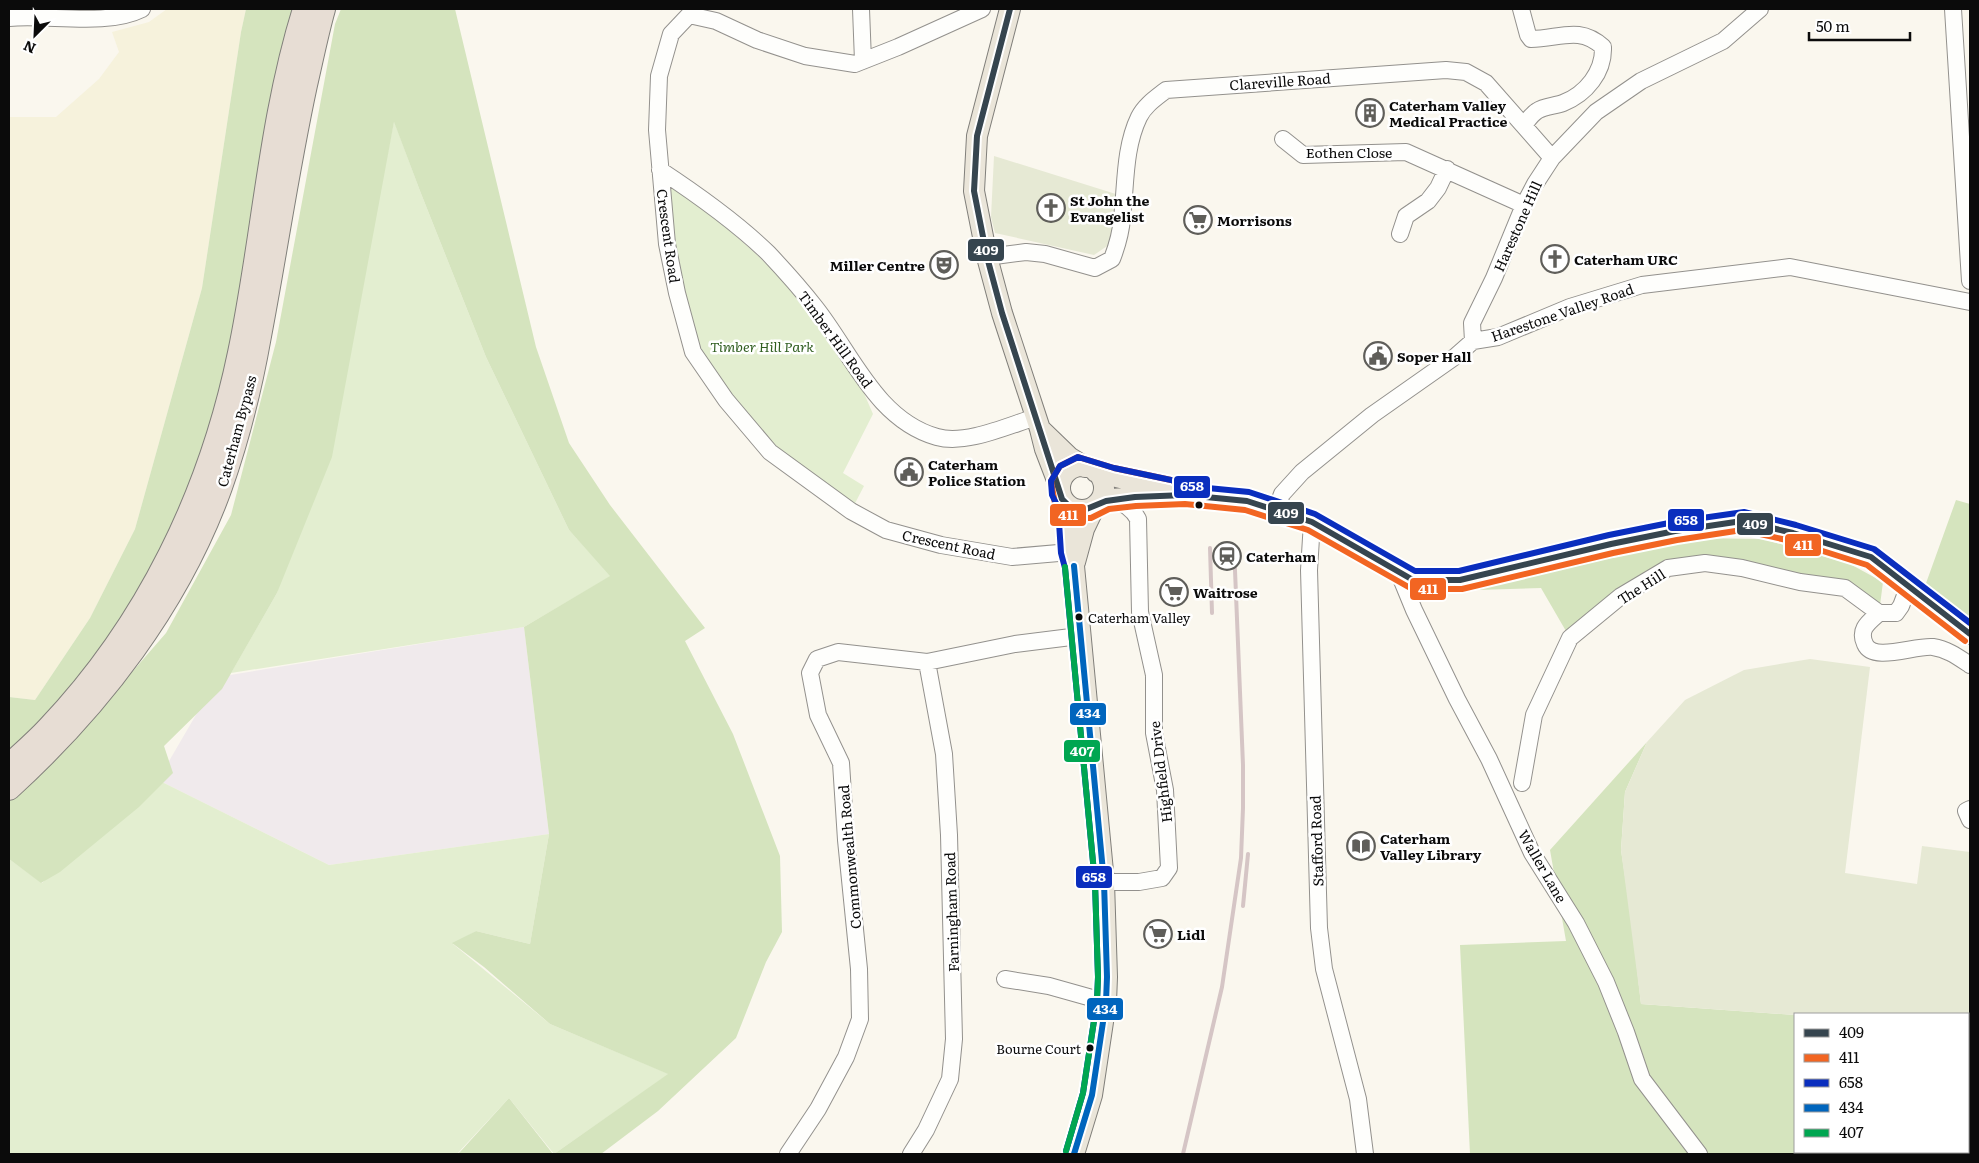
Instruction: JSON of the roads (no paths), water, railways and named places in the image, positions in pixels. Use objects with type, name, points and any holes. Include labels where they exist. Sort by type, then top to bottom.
[{"type":"highway","name":"Caterham Bypass","points":[[9,765],[48,728],[85,686],[110,652],[151,591],[179,537],[198,493],[221,428],[239,353],[280,110],[304,9]]},
{"type":"highway","name":"Caterham Bypass","points":[[9,789],[85,714],[158,616],[201,533],[220,488],[236,440],[260,338],[298,120],[324,9]]},
{"type":"main road","points":[[1010,9],[977,136],[974,191],[987,257],[1002,313],[1045,449],[1063,496],[1071,508],[1084,510],[1102,503],[1186,495],[1247,501],[1312,522],[1413,580],[1460,580],[1611,544],[1675,531],[1742,521],[1793,533],[1870,557],[1970,634]]},
{"type":"main road","points":[[1038,423],[1069,457],[1091,469],[1101,478],[1104,489],[1102,503],[1084,530],[1072,559]]},
{"type":"main road","points":[[1074,1154],[1092,1095],[1106,1002],[1107,946],[1104,882],[1080,636],[1063,496],[1066,473],[1078,466],[1168,488],[1186,495]]},
{"type":"street","points":[[9,18],[61,19],[128,16],[142,9]]},
{"type":"street","points":[[861,9],[863,61]]},
{"type":"street","name":"Crescent Road","points":[[982,9],[855,64],[805,56],[757,40],[716,21],[689,12],[671,34],[659,76],[657,130],[667,244],[677,293],[693,352],[726,400],[770,452],[851,511],[886,530],[940,545],[1012,557],[1072,559]]},
{"type":"street","points":[[1521,9],[1528,35],[1531,39],[1576,34],[1594,38],[1603,47],[1603,56],[1594,80],[1580,93],[1564,102],[1537,110],[1524,125]]},
{"type":"street","name":"Harestone Hill","points":[[1472,341],[1472,323],[1494,278],[1524,205],[1552,158],[1596,112],[1641,81],[1723,41],[1760,9]]},
{"type":"street","points":[[1953,9],[1970,281]]},
{"type":"street","name":"Clareville Road","points":[[987,257],[1026,252],[1045,254],[1095,268],[1104,265],[1112,259],[1122,221],[1125,174],[1131,138],[1140,116],[1152,101],[1166,90],[1446,70],[1466,72],[1486,83],[1552,158]]},
{"type":"street","name":"Eothen Close","points":[[1283,139],[1303,155],[1406,152],[1524,205]]},
{"type":"street","points":[[1400,234],[1406,216],[1428,201],[1438,188],[1447,169]]},
{"type":"street","name":"Timber Hill Road","points":[[660,170],[704,198],[768,253],[816,308],[855,368],[882,402],[915,428],[937,437],[956,440],[1038,423]]},
{"type":"street","name":"Harestone Valley Road","points":[[1276,510],[1282,494],[1302,472],[1372,416],[1456,356],[1472,341],[1498,337],[1570,307],[1642,285],[1790,266],[1970,302]]},
{"type":"street","name":"Highfield Drive","points":[[1102,503],[1134,511],[1138,519],[1140,612],[1154,675],[1154,733],[1165,790],[1169,868],[1162,878],[1139,882],[1104,882]]},
{"type":"street","name":"Stafford Road","points":[[1312,522],[1309,570],[1320,928],[1324,969],[1358,1098],[1365,1154]]},
{"type":"street","name":"The Hill","points":[[1522,783],[1534,714],[1570,638],[1621,596],[1668,568],[1705,563],[1742,568],[1800,582],[1845,588],[1879,613]]},
{"type":"street","name":"Waller Lane","points":[[1398,571],[1414,610],[1457,699],[1489,759],[1532,853],[1576,923],[1606,982],[1642,1079],[1699,1154]]},
{"type":"street","points":[[1908,585],[1901,606],[1896,613],[1879,613],[1864,628],[1862,637],[1866,647],[1871,652],[1881,654],[1920,646],[1933,647],[1944,649],[1970,665]]},
{"type":"street","name":"Commonwealth Road","points":[[788,1154],[823,1100],[846,1057],[860,1019],[859,969],[846,840],[841,763],[818,714],[810,673],[817,659],[838,652],[927,662],[1014,644],[1080,636]]},
{"type":"street","name":"Farningham Road","points":[[911,1154],[926,1130],[950,1079],[954,1039],[949,845],[944,754],[927,662]]},
{"type":"street","points":[[1970,809],[1966,811],[1970,820]]},
{"type":"street","points":[[1004,979],[1049,986],[1106,1002]]},
{"type":"railway","points":[[1183,1154],[1222,987],[1241,858],[1243,765],[1234,546]]},
{"type":"railway","points":[[1210,548],[1212,613]]},
{"type":"railway","points":[[1243,906],[1248,854]]},
{"type":"place","name":"Caterham Valley Medical Practice","points":[[1370,113]]},
{"type":"place","name":"St John the Evangelist","points":[[1051,208]]},
{"type":"place","name":"Morrisons","points":[[1198,220]]},
{"type":"place","name":"Caterham URC","points":[[1555,259]]},
{"type":"place","name":"Miller Centre","points":[[944,265]]},
{"type":"place","name":"Soper Hall","points":[[1378,356]]},
{"type":"place","name":"Caterham Police Station","points":[[909,472]]},
{"type":"place","name":"Caterham","points":[[1227,556]]},
{"type":"place","name":"Waitrose","points":[[1174,592]]},
{"type":"place","name":"Caterham Valley","points":[[1079,617]]},
{"type":"place","name":"Caterham Valley Library","points":[[1361,846]]},
{"type":"place","name":"Lidl","points":[[1158,934]]},
{"type":"place","name":"Bourne Court","points":[[1090,1048]]},
{"type":"park label","name":"Timber Hill Park","points":[[762,346]]}]
